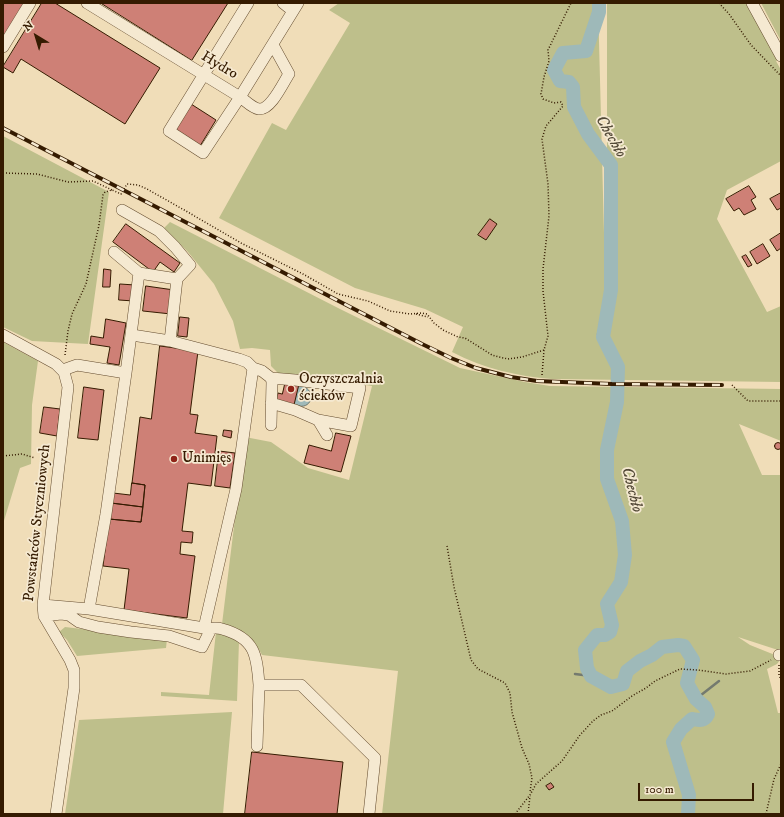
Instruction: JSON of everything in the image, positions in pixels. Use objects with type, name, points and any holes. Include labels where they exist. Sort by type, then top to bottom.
[{"type":"street","points":[[3,47],[30,3]]},
{"type":"street","name":"Hydro","points":[[87,3],[240,97],[296,7]]},
{"type":"street","points":[[248,3],[168,131],[203,154],[240,97],[258,109],[265,108],[270,104],[288,74],[273,45]]},
{"type":"street","points":[[283,3],[296,7]]},
{"type":"street","points":[[752,3],[781,56]]},
{"type":"street","points":[[122,210],[159,231],[190,265],[177,279],[170,341]]},
{"type":"street","points":[[114,252],[139,272],[177,279]]},
{"type":"street","points":[[89,608],[106,514],[132,335],[139,272]]},
{"type":"street","points":[[3,335],[47,358],[62,370],[78,365],[126,373]]},
{"type":"street","points":[[132,335],[170,341],[247,362],[253,368],[262,371],[270,378],[272,382],[270,425]]},
{"type":"street","points":[[44,616],[61,614],[69,615],[79,622],[98,627],[169,636],[202,647],[236,489],[253,368]]},
{"type":"street","name":"Powstańców Styczniowych","points":[[56,814],[74,688],[74,670],[65,650],[44,616],[43,605],[68,394],[68,387],[62,370]]},
{"type":"street","points":[[270,378],[360,388],[351,426],[318,420],[295,410],[271,403]]},
{"type":"street","points":[[318,420],[327,435]]},
{"type":"street","points":[[43,605],[89,608],[207,628],[220,628],[238,634],[249,643],[256,656],[259,685],[257,746]]},
{"type":"street","points":[[259,685],[301,685],[375,758],[369,814]]},
{"type":"path","points":[[542,375],[544,350],[548,336],[542,269],[549,216],[548,184],[542,139],[546,126],[562,106],[561,102],[554,103],[543,99],[541,94],[549,61],[548,50],[571,3]]},
{"type":"path","points":[[719,3],[729,14],[751,45],[781,76]]},
{"type":"path","points":[[3,173],[37,174],[68,182],[93,181],[121,194],[127,184],[138,185],[241,243],[303,274],[338,294],[368,301],[390,311],[414,313],[422,312],[427,314],[443,330],[458,338],[465,338],[492,355],[499,357],[508,359],[522,357],[544,350]]},
{"type":"path","points":[[65,355],[72,314],[86,284],[99,225],[103,195],[105,192],[112,190]]},
{"type":"path","points":[[732,385],[748,401],[781,401]]},
{"type":"path","points":[[3,456],[22,454],[35,458]]},
{"type":"path","points":[[446,546],[471,660],[478,669],[505,683],[510,693],[512,712],[532,778],[528,814]]},
{"type":"path","points":[[516,814],[536,784],[562,761],[580,735],[593,721],[601,715],[612,711],[655,681],[680,669],[726,674],[750,671],[780,655]]},
{"type":"path","points":[[780,655],[779,675],[781,680]]},
{"type":"path","points":[[766,814],[776,774],[781,764]]},
{"type":"green space","points":[[339,3],[598,3],[607,348],[607,3],[746,3],[779,60],[776,61],[781,70],[781,161],[727,190],[717,219],[767,312],[781,306],[781,382],[552,379],[501,371],[476,363],[452,352],[463,327],[425,309],[355,288],[219,218],[272,123],[286,130],[350,23],[329,10]]},
{"type":"green space","points":[[761,3],[781,3],[781,41]]},
{"type":"green space","points":[[3,136],[109,192],[88,344],[32,341],[3,327]]},
{"type":"green space","points":[[170,222],[340,309],[460,368],[550,386],[781,389],[781,441],[739,424],[762,475],[781,475],[781,651],[738,637],[750,645],[775,655],[780,660],[777,664],[767,669],[778,713],[781,713],[781,814],[382,814],[398,671],[262,655],[254,642],[246,634],[222,624],[245,437],[271,442],[308,468],[349,480],[372,386],[319,378],[280,375],[271,366],[270,350],[252,348],[240,349],[233,321],[214,284],[188,252],[164,228]]},
{"type":"green space","points":[[3,342],[38,361],[32,405],[31,464],[20,468],[3,524]]},
{"type":"green space","points":[[65,627],[167,639],[166,648],[77,656],[67,640],[59,632]]},
{"type":"green space","points":[[216,632],[234,637],[239,641],[237,701],[161,696],[161,692],[209,695]]},
{"type":"green space","points":[[232,712],[223,814],[65,814],[79,720]]},
{"type":"water","points":[[299,385],[306,387],[311,395],[311,400],[305,406],[294,404]]},
{"type":"building","points":[[3,3],[26,3],[3,40]]},
{"type":"building","points":[[42,3],[55,3],[160,68],[125,124],[21,59],[13,73],[3,67]]},
{"type":"building","points":[[101,3],[228,3],[192,60]]},
{"type":"building","points":[[191,104],[216,120],[200,146],[175,130]]},
{"type":"building","points":[[749,186],[756,197],[751,200],[756,209],[744,215],[739,208],[734,211],[726,199]]},
{"type":"building","points":[[781,193],[781,208],[777,210],[770,199]]},
{"type":"building","points":[[490,219],[497,224],[486,240],[478,235]]},
{"type":"building","points":[[126,224],[180,263],[174,272],[160,262],[153,272],[113,242]]},
{"type":"building","points":[[781,233],[781,248],[777,251],[770,240]]},
{"type":"building","points":[[763,244],[770,256],[757,264],[750,252]]},
{"type":"building","points":[[746,255],[752,265],[748,267],[742,257]]},
{"type":"building","points":[[104,269],[111,270],[110,287],[103,287]]},
{"type":"building","points":[[120,284],[135,285],[134,301],[119,300]]},
{"type":"building","points":[[146,286],[174,290],[171,314],[143,311]]},
{"type":"building","points":[[180,317],[189,318],[187,337],[178,336]]},
{"type":"building","points":[[106,319],[126,323],[119,365],[107,363],[110,347],[90,344],[91,336],[103,338]]},
{"type":"building","name":"Unimięs","points":[[160,346],[198,351],[190,414],[198,415],[195,433],[217,436],[211,486],[188,483],[182,531],[193,532],[192,543],[181,542],[180,554],[195,556],[187,618],[124,610],[129,569],[103,566],[109,519],[141,522],[145,485],[132,483],[140,417],[151,419]]},
{"type":"building","name":"Oczyszczalnia ścieków","points":[[286,380],[299,384],[294,405],[276,401],[278,393],[282,394]]},
{"type":"building","points":[[84,387],[104,390],[98,440],[78,438]]},
{"type":"building","points":[[44,407],[60,409],[57,436],[40,433]]},
{"type":"building","points":[[224,430],[232,431],[231,438],[223,436]]},
{"type":"building","points":[[336,433],[351,436],[341,472],[304,463],[309,445],[331,451]]},
{"type":"building","points":[[778,443],[781,446],[778,449],[775,446]]},
{"type":"building","points":[[219,451],[235,453],[230,488],[215,486]]},
{"type":"building","points":[[132,483],[145,485],[143,507],[111,503],[113,493],[130,495]]},
{"type":"building","points":[[111,503],[143,507],[141,522],[109,519]]},
{"type":"building","points":[[252,752],[343,762],[337,814],[245,814]]},
{"type":"building","points":[[551,783],[554,787],[549,790],[546,786]]},
{"type":"waterway","name":"Chechło","points":[[599,3],[599,12],[586,51],[563,53],[554,70],[560,81],[569,82],[573,87],[574,107],[588,134],[611,165],[611,290],[603,337],[618,367],[617,402],[607,450],[607,479],[622,521],[625,555],[621,582],[607,604],[612,625],[610,632],[605,635],[597,635],[585,650],[587,668],[591,676],[611,687],[623,684],[627,671],[662,647],[678,645],[684,646],[693,660],[687,683],[696,699],[705,707],[708,714],[703,719],[692,719],[681,729],[673,742],[689,795],[688,814]]},
{"type":"waterway","name":"Chechło","points":[[598,334],[604,334]]},
{"type":"waterway","points":[[575,674],[591,676]]},
{"type":"waterway","points":[[696,699],[719,681]]},
{"type":"railway","points":[[3,128],[422,344],[476,368],[511,377],[537,381],[612,384],[722,385]]},
{"type":"place","name":"Oczyszczalnia ścieków","points":[[291,389]]},
{"type":"place","name":"Unimięs","points":[[174,459]]}]
